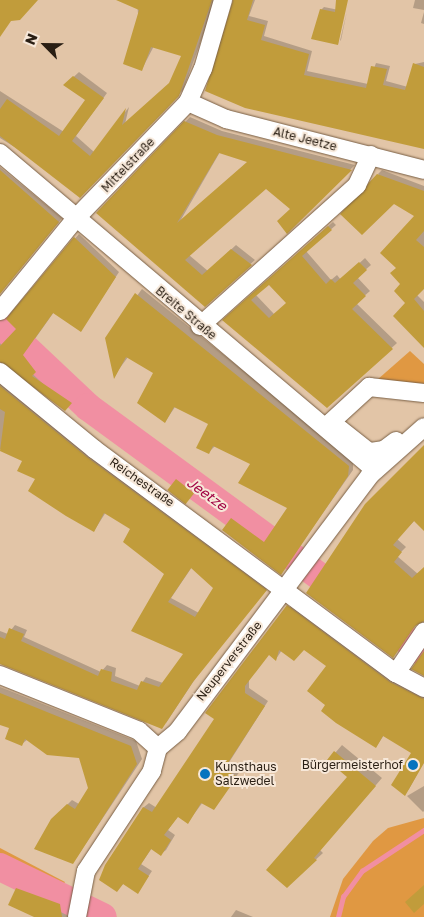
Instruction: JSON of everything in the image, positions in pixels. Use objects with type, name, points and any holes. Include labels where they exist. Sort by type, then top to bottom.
[{"type":"street","name":"Mittelstraße","points":[[0,311],[77,217],[188,102],[203,69],[223,0]]},
{"type":"street","name":"Alte Jeetze","points":[[188,102],[226,119],[424,170]]},
{"type":"street","name":"Breite Straße","points":[[0,153],[77,217],[200,326],[374,470]]},
{"type":"street","points":[[200,326],[357,185],[371,155]]},
{"type":"street","name":"Reichestraße","points":[[0,372],[94,449],[286,589],[396,673],[424,688]]},
{"type":"street","points":[[424,393],[369,387],[331,422],[369,452],[376,452],[424,417]]},
{"type":"street","name":"Neuperverstraße","points":[[158,748],[178,731],[227,660],[307,564],[374,470],[424,427]]},
{"type":"street","points":[[396,673],[417,640]]},
{"type":"street","points":[[0,675],[139,732],[158,748],[156,764],[93,858],[78,895],[77,916]]},
{"type":"shaded area","points":[[410,351],[424,364],[424,393],[369,387]]},
{"type":"shaded area","points":[[424,818],[424,917],[330,917],[343,879],[373,841],[388,828]]},
{"type":"shaded area","points":[[0,848],[65,882],[54,900],[0,874]]},
{"type":"shaded area","points":[[93,908],[117,917],[93,917]]},
{"type":"building","points":[[0,0],[38,0],[20,20],[11,21],[0,37]]},
{"type":"building","points":[[116,0],[212,0],[179,96],[80,198],[0,136],[0,109],[7,99],[59,136],[85,100],[63,85],[73,76],[104,98],[72,141],[90,156],[126,108],[122,125],[169,83],[181,56],[151,47],[142,71],[123,64],[139,10]]},
{"type":"building","points":[[233,0],[253,0],[247,20],[265,25],[261,40],[309,54],[304,75],[366,88],[371,66],[387,69],[383,85],[405,90],[413,63],[424,67],[424,149],[245,108],[205,91]]},
{"type":"building","points":[[336,0],[348,0],[338,45],[311,39],[320,9],[335,12]]},
{"type":"building","points":[[184,121],[217,135],[352,170],[287,234],[277,221],[290,209],[266,189],[185,260],[202,275],[231,249],[252,265],[205,307],[96,213]],"holes":[[[219,153],[247,162],[177,223]]]},
{"type":"building","points":[[0,170],[59,222],[0,294]]},
{"type":"building","points":[[377,174],[424,191],[424,231],[416,240],[424,247],[424,289],[414,299],[424,311],[424,348],[393,316],[405,303],[394,291],[400,284],[390,273],[396,268],[380,253],[414,216],[394,204],[362,235],[340,214]]},
{"type":"building","points":[[328,226],[332,230],[302,256],[326,284],[331,279],[335,283],[359,262],[367,270],[353,283],[366,296],[352,309],[393,349],[327,408],[222,320]],"holes":[[[269,285],[286,303],[269,318],[251,300]]]},
{"type":"building","points":[[74,237],[116,277],[81,332],[53,313],[23,355],[36,372],[32,376],[72,403],[65,411],[0,362],[0,346],[16,329],[6,319]]},
{"type":"building","points":[[135,293],[349,466],[348,476],[281,575],[222,530],[231,518],[264,542],[287,508],[238,483],[250,464],[213,446],[209,454],[196,448],[208,424],[174,407],[165,423],[137,403],[153,373],[126,357],[114,379],[105,338]]},
{"type":"building","points":[[0,386],[87,457],[267,590],[193,682],[162,729],[0,664],[0,637],[5,639],[9,628],[24,634],[21,641],[98,676],[101,669],[112,672],[111,681],[137,690],[141,681],[159,687],[183,654],[131,631],[164,574],[123,542],[130,529],[104,513],[94,532],[28,491],[35,479],[17,471],[22,461],[0,451],[5,412],[0,409]],"holes":[[[191,568],[213,588],[195,617],[168,602]]]},
{"type":"building","points":[[424,445],[424,531],[414,521],[393,545],[402,552],[394,562],[412,578],[424,567],[424,621],[415,626],[393,658],[306,593],[365,504]]},
{"type":"building","points":[[176,479],[194,493],[186,504],[167,490]]},
{"type":"building","points":[[287,605],[390,682],[424,699],[424,763],[405,796],[391,785],[411,753],[383,736],[376,748],[336,723],[321,711],[325,705],[307,691],[326,666],[304,650],[294,661],[279,650],[276,661],[269,655],[245,686],[245,693],[265,706],[224,769],[237,777],[214,810],[201,803],[188,824],[178,817],[164,835],[171,840],[161,856],[151,849],[138,869],[149,876],[138,894],[123,884],[117,892],[99,880],[105,865],[143,807],[152,812],[214,719],[205,713]]},
{"type":"building","points":[[424,651],[424,676],[411,669]]},
{"type":"building","points":[[0,693],[131,746],[137,764],[73,864],[34,849],[51,819],[67,804],[75,809],[88,788],[79,758],[47,755],[25,739],[22,746],[5,739],[9,728],[0,725]]},
{"type":"building","points":[[334,751],[376,786],[314,858],[317,860],[287,888],[266,870],[347,777],[327,760]]},
{"type":"building","points":[[424,885],[424,904],[414,913],[405,902]]},
{"type":"building","points":[[16,888],[60,904],[62,917],[34,917],[8,905]]},
{"type":"waterway","name":"Jeetze","points":[[0,324],[88,407],[424,653]]},
{"type":"waterway","points":[[338,917],[343,897],[362,871],[424,830]]},
{"type":"waterway","points":[[0,867],[103,917]]},
{"type":"place","name":"Bürgermeisterhof","points":[[413,765]]},
{"type":"place","name":"Kunsthaus Salzwedel","points":[[205,774]]}]
